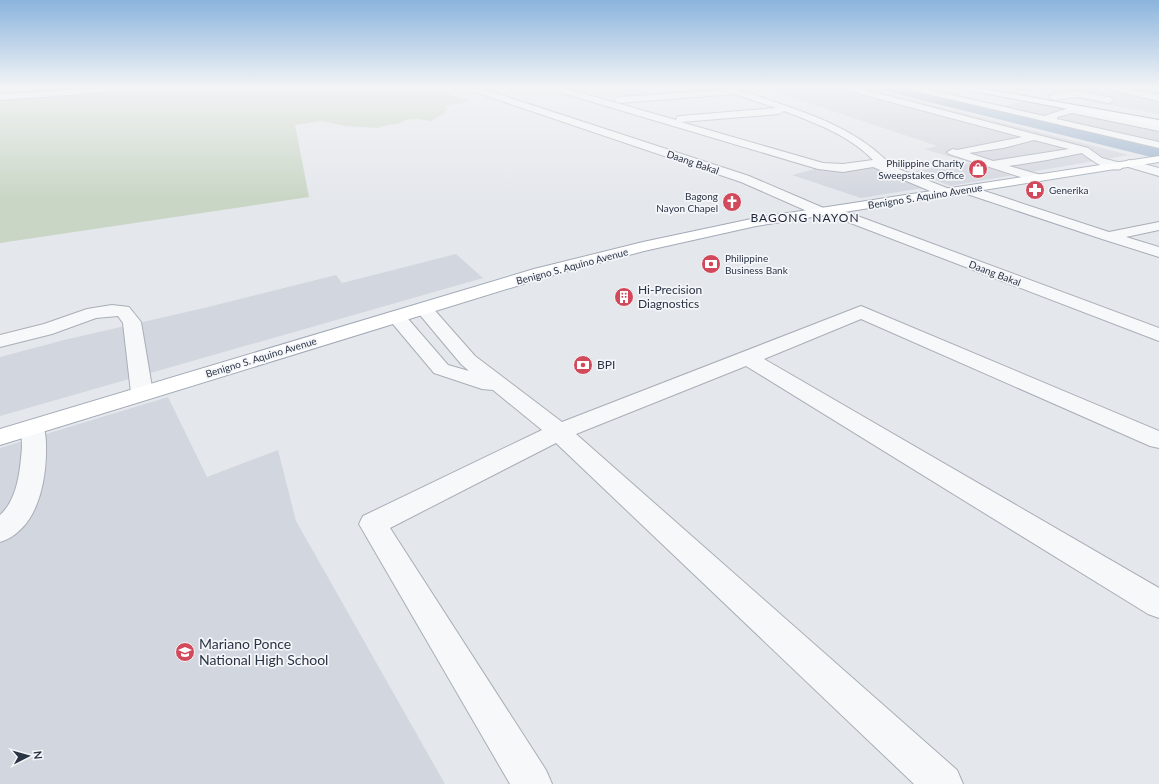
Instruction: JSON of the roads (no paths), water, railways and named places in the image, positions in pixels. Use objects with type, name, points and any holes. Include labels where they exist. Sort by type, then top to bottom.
[{"type":"main road","name":"Benigno S. Aquino Avenue","points":[[0,437],[540,273],[643,247],[756,222],[1123,165],[1154,166]]},
{"type":"street","name":"Daang Bakal","points":[[582,125],[745,179],[826,212],[1159,335]]},
{"type":"street","points":[[682,125],[822,166],[843,168],[882,162],[875,153],[866,146],[823,125]]},
{"type":"street","points":[[988,125],[1084,150],[1098,160],[1123,165]]},
{"type":"street","points":[[1082,125],[1146,139],[1159,136]]},
{"type":"street","points":[[1100,125],[1159,136]]},
{"type":"street","points":[[1123,125],[1159,136]]},
{"type":"street","points":[[1035,137],[1003,145],[953,152],[1037,178]]},
{"type":"street","points":[[994,164],[1047,157],[1084,150]]},
{"type":"street","points":[[874,163],[948,193]]},
{"type":"street","points":[[969,190],[1159,252]]},
{"type":"street","points":[[1107,236],[1159,226]]},
{"type":"street","points":[[424,309],[468,360],[559,432],[943,784]]},
{"type":"street","points":[[0,341],[51,328],[90,313],[107,310],[123,311],[132,322],[142,393]]},
{"type":"street","points":[[532,784],[373,524],[559,432],[861,312],[1159,440]]},
{"type":"street","points":[[396,317],[441,369],[505,388]]},
{"type":"street","points":[[748,358],[1159,604]]},
{"type":"street","points":[[0,531],[20,512],[30,487],[34,436],[33,428]]},
{"type":"water","points":[[1020,125],[1059,125],[1159,149],[1159,159]]},
{"type":"place","name":"Philippine Charity Sweepstakes Office","points":[[978,169]]},
{"type":"place","name":"Generika","points":[[1035,190]]},
{"type":"place","name":"Bagong Nayon Chapel","points":[[732,202]]},
{"type":"place","name":"Philippine Business Bank","points":[[711,264]]},
{"type":"place","name":"Hi-Precision Diagnostics","points":[[624,297]]},
{"type":"place","name":"BPI","points":[[583,365]]},
{"type":"place","name":"Mariano Ponce National High School","points":[[185,652]]},
{"type":"district","name":"BAGONG NAYON","points":[[805,218]]}]
